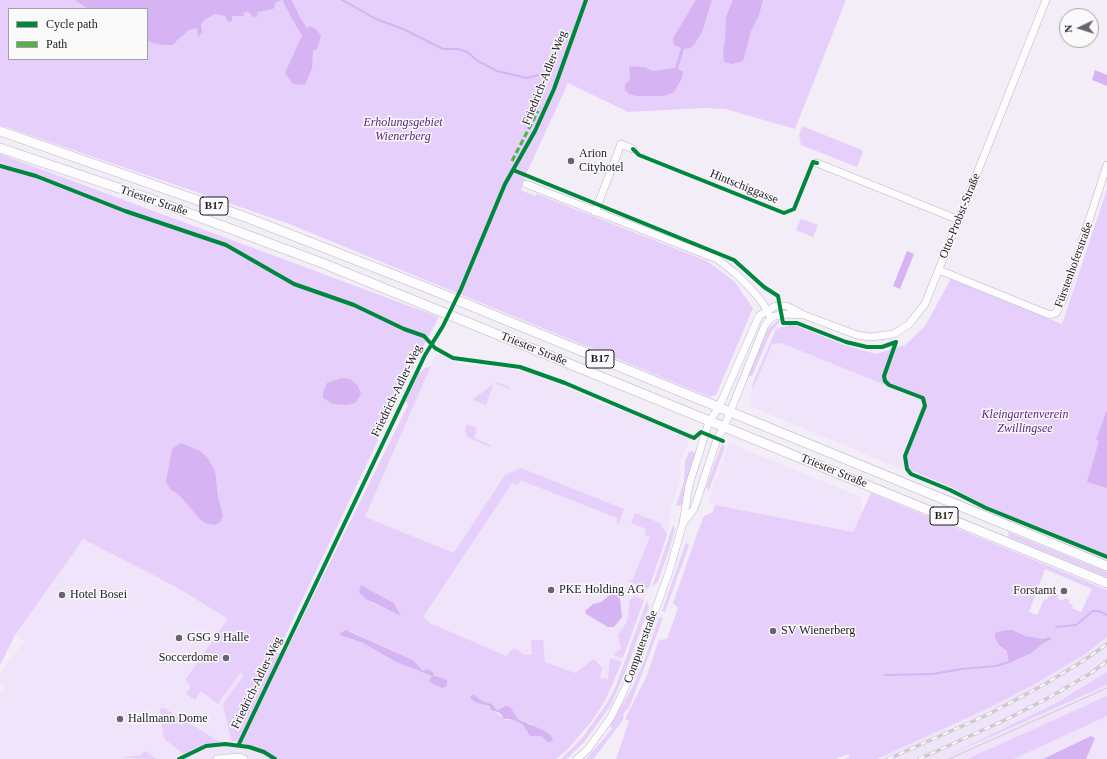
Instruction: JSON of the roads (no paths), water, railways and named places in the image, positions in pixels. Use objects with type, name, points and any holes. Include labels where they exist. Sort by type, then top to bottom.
[{"type":"main road","name":"Triester Straße","points":[[0,132],[248,218],[425,287],[1107,566]]},
{"type":"main road","name":"Triester Straße","points":[[0,148],[238,230],[418,301],[709,422],[1107,583]]},
{"type":"street","name":"Otto-Probst-Straße","points":[[767,310],[779,306],[787,306],[804,315],[857,335],[871,337],[894,334],[909,324],[925,304],[1046,0]]},
{"type":"street","points":[[595,212],[621,144],[633,149]]},
{"type":"street","points":[[816,163],[959,220]]},
{"type":"street","name":"Fürstenhoferstraße","points":[[939,270],[1050,315],[1056,313],[1063,300],[1107,165]]},
{"type":"street","points":[[526,184],[717,259],[742,280],[767,310],[771,318],[765,325],[730,412]]},
{"type":"street","points":[[719,407],[756,320],[767,310]]},
{"type":"street","name":"Otto-Probst-Straße","points":[[771,318],[787,314],[804,315]]},
{"type":"street","name":"Computerstraße","points":[[577,759],[588,749],[611,717],[633,672],[669,572],[683,523],[686,496],[709,422],[719,407]]},
{"type":"street","name":"Computerstraße","points":[[683,523],[694,509],[717,439],[730,412]]},
{"type":"street","points":[[217,759],[239,757],[244,759]]},
{"type":"waterway","points":[[287,0],[296,18]]},
{"type":"waterway","points":[[342,0],[376,19],[403,29],[443,49],[458,49],[467,52],[478,61],[497,71],[527,78],[547,73]]},
{"type":"waterway","points":[[299,23],[304,31]]},
{"type":"waterway","points":[[1056,627],[1076,625],[1093,611],[1099,611],[1107,615]]},
{"type":"waterway","points":[[885,675],[933,674],[961,669],[996,666],[1009,662]]},
{"type":"tram line","points":[[949,759],[1107,688]]},
{"type":"railway","points":[[888,759],[987,715],[1045,684],[1083,661],[1107,644]]},
{"type":"railway","points":[[919,759],[1005,720],[1050,697],[1091,673],[1107,661]]},
{"type":"place","name":"Arion Cityhotel","points":[[571,161]]},
{"type":"place","name":"PKE Holding AG","points":[[551,590]]},
{"type":"place","name":"Forstamt","points":[[1064,591]]},
{"type":"place","name":"Hotel Bosei","points":[[62,595]]},
{"type":"place","name":"SV Wienerberg","points":[[773,631]]},
{"type":"place","name":"GSG 9 Halle","points":[[179,638]]},
{"type":"place","name":"Soccerdome","points":[[226,658]]},
{"type":"place","name":"Hallmann Dome","points":[[120,719]]},
{"type":"park label","name":"Erholungsgebiet Wienerberg","points":[[403,130]]},
{"type":"park label","name":"Kleingartenverein Zwillingsee","points":[[1025,422]]}]
